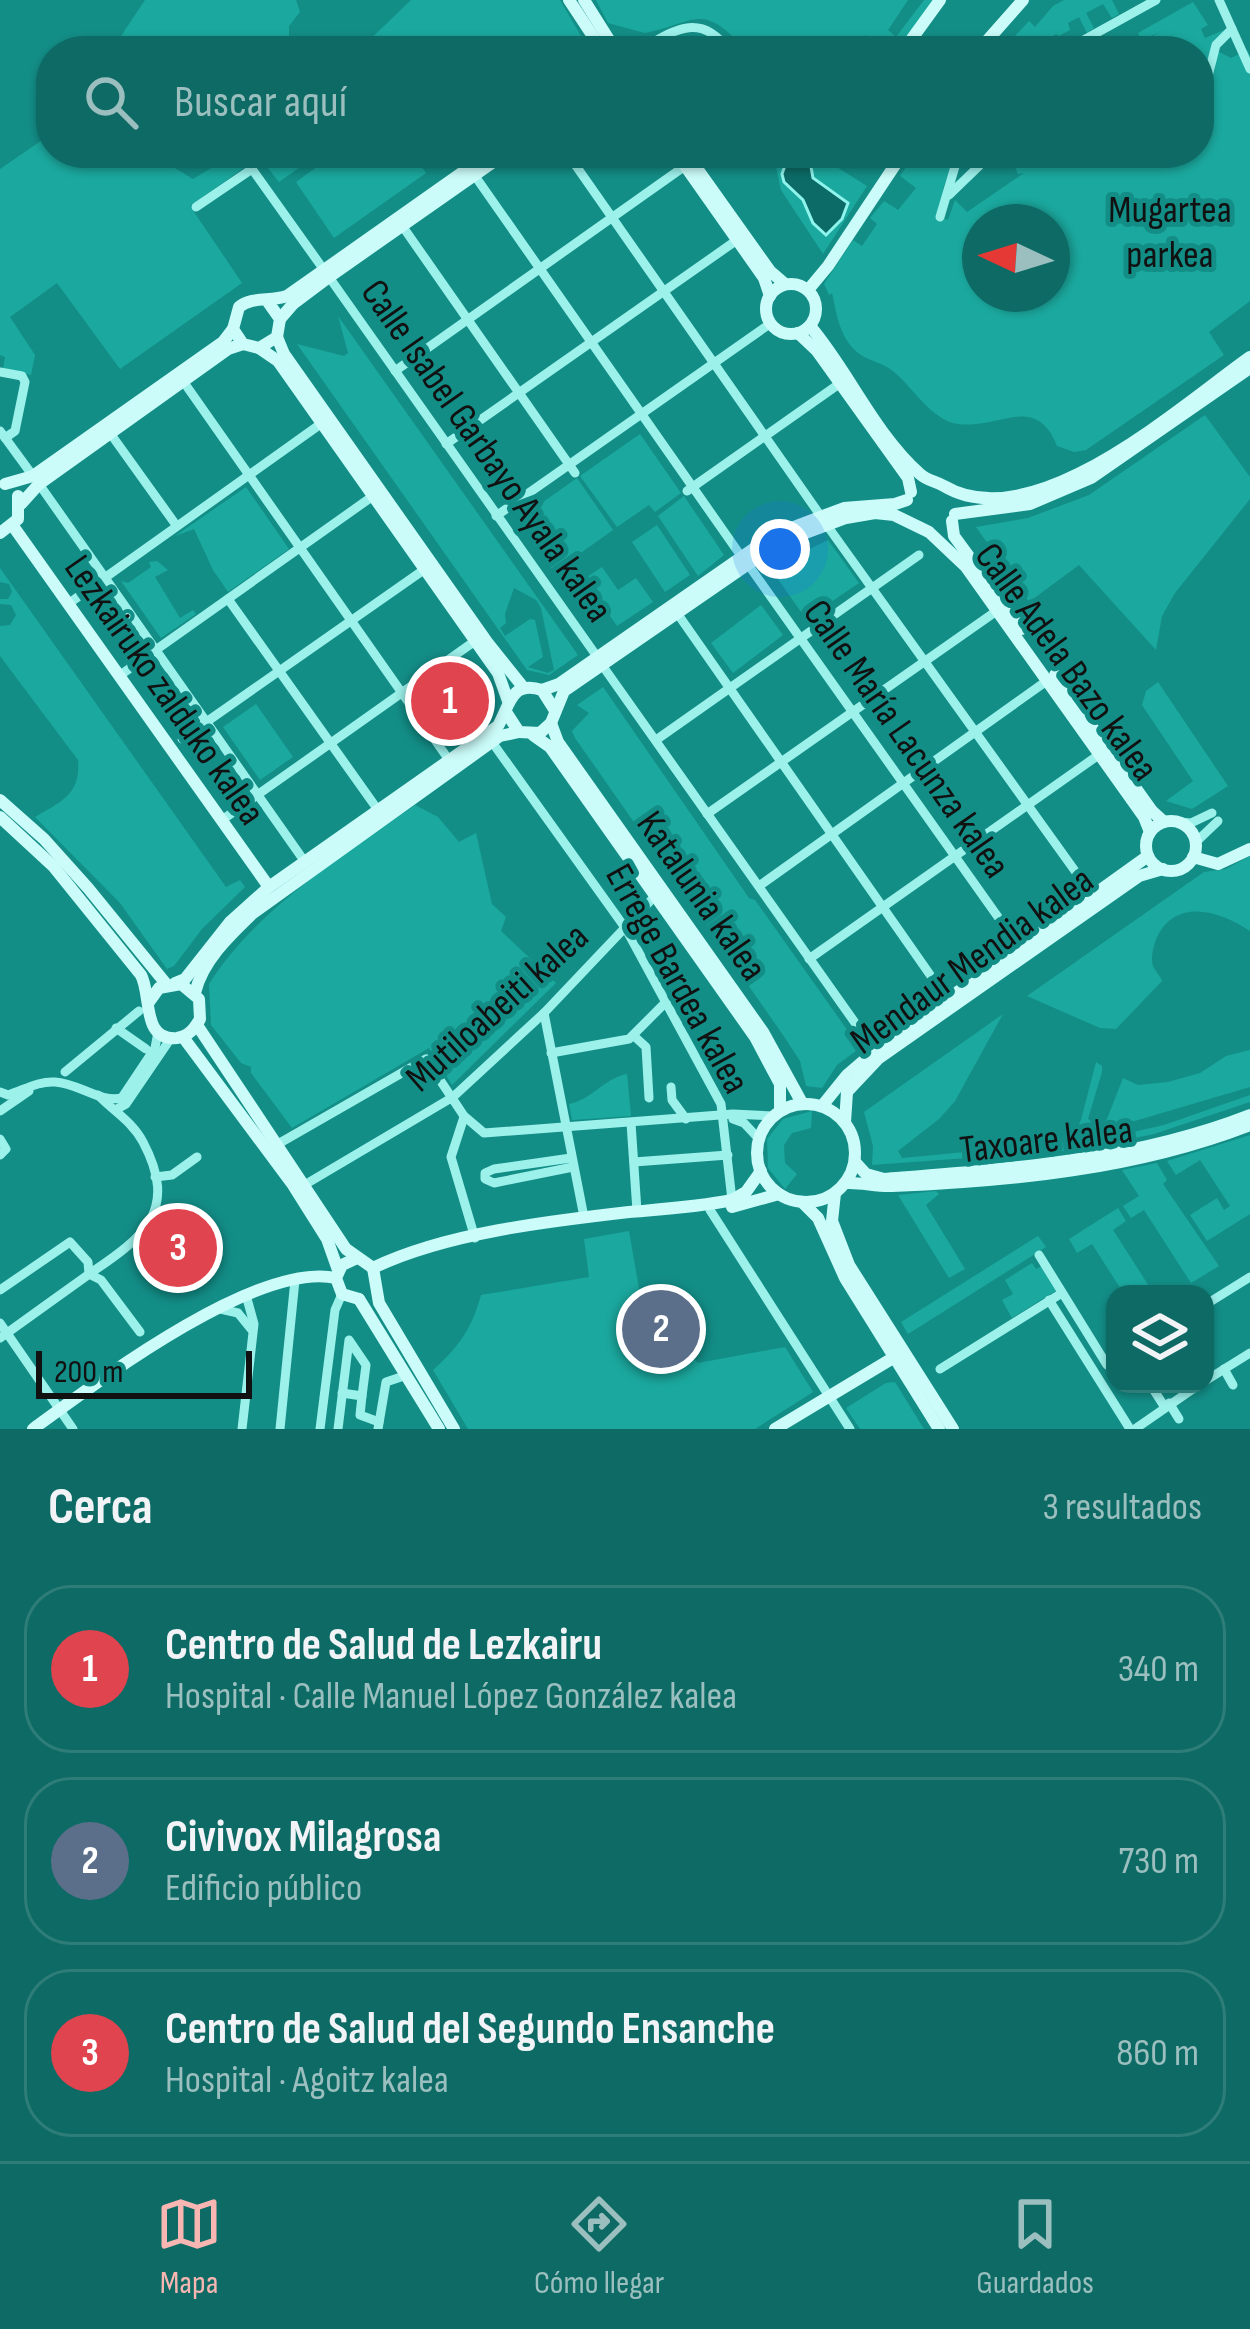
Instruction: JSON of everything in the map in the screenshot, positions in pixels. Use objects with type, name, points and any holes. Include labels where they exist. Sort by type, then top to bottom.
[{"type":"street","points":[[569,0],[595,36]]},
{"type":"street","points":[[584,0],[599,36]]},
{"type":"street","points":[[914,36],[940,0]]},
{"type":"street","points":[[991,36],[1023,0]]},
{"type":"street","points":[[1091,36],[1156,0]]},
{"type":"street","points":[[1219,0],[1250,69]]},
{"type":"street","points":[[664,36],[700,27],[717,36]]},
{"type":"street","points":[[1214,54],[1232,29]]},
{"type":"street","points":[[470,168],[326,274],[280,319],[277,337],[284,354],[523,688],[542,690],[600,662],[677,613],[775,534],[909,496],[930,482]]},
{"type":"street","points":[[7,529],[36,480],[223,342],[233,329],[234,314],[245,302],[287,296],[403,227],[486,168]]},
{"type":"street","points":[[577,168],[1093,896]]},
{"type":"street","points":[[395,371],[679,168]]},
{"type":"street","points":[[697,168],[764,278],[771,323],[783,332],[804,329]]},
{"type":"street","points":[[699,168],[770,271],[785,284],[808,290],[816,304],[804,329]]},
{"type":"street","points":[[808,290],[897,168]]},
{"type":"street","points":[[940,218],[955,168]]},
{"type":"street","points":[[949,195],[977,168]]},
{"type":"street","name":"Calle Isabel Garbayo Ayala kalea","points":[[196,208],[252,169],[874,1051]]},
{"type":"street","name":"Calle María Lacunza kalea","points":[[475,176],[690,489],[1020,948]]},
{"type":"street","points":[[403,227],[572,469]]},
{"type":"street","points":[[446,444],[737,240]]},
{"type":"street","points":[[770,296],[785,284]]},
{"type":"street","points":[[268,302],[280,319]]},
{"type":"street","points":[[496,516],[572,469],[771,323]]},
{"type":"street","points":[[233,329],[243,344]]},
{"type":"street","points":[[804,329],[908,478],[910,520]]},
{"type":"street","points":[[804,329],[898,451],[930,482],[951,492],[995,501],[1049,487],[1112,455],[1250,357]]},
{"type":"street","points":[[259,348],[277,337]]},
{"type":"street","points":[[3,483],[36,480],[228,350],[243,344],[259,348],[278,361],[475,641],[502,680],[507,706]]},
{"type":"street","points":[[823,519],[874,513],[910,520],[928,532],[942,530],[953,517],[1030,504],[1091,478],[1250,368]]},
{"type":"street","points":[[0,371],[22,376],[25,382],[15,431],[3,435],[305,862]]},
{"type":"street","points":[[183,381],[449,760]]},
{"type":"street","points":[[690,489],[839,384]]},
{"type":"street","points":[[68,604],[322,423]]},
{"type":"street","points":[[110,433],[176,525]]},
{"type":"street","points":[[3,483],[21,504]]},
{"type":"street","points":[[951,492],[953,517]]},
{"type":"street","points":[[119,676],[373,496]]},
{"type":"street","name":"Calle Adela Bazo kalea","points":[[953,517],[954,536],[1150,832]]},
{"type":"street","name":"Lezkairuko zalduko kalea","points":[[7,529],[68,604],[269,887]]},
{"type":"street","name":"Calle Adela Bazo kalea","points":[[928,532],[1001,607],[1164,822]]},
{"type":"street","points":[[656,740],[919,555]]},
{"type":"street","points":[[373,1268],[346,1249],[306,1184],[207,1046],[197,1025],[201,1006],[195,993],[200,976],[251,914],[504,734],[526,734],[552,716],[564,691],[744,559]]},
{"type":"street","points":[[182,739],[424,569]]},
{"type":"street","points":[[707,814],[1019,594]]},
{"type":"street","points":[[228,599],[378,810]]},
{"type":"street","points":[[677,613],[947,999]]},
{"type":"street","points":[[222,820],[475,641]]},
{"type":"street","points":[[759,886],[1048,680]]},
{"type":"street","points":[[65,1072],[171,984],[185,980],[230,922],[269,887],[498,725],[523,688]]},
{"type":"street","name":"Katalunia kalea","points":[[542,690],[558,742],[763,1032],[802,1103]]},
{"type":"street","name":"Katalunia kalea","points":[[507,706],[526,734],[550,747],[770,1061],[782,1088],[777,1113]]},
{"type":"street","name":"Errege Bardea kalea","points":[[492,742],[626,929],[727,1116],[731,1200]]},
{"type":"street","points":[[809,959],[1100,754]]},
{"type":"street","points":[[0,800],[33,828],[171,984],[195,993]]},
{"type":"street","points":[[0,817],[98,917],[141,975],[149,1018],[171,1035],[293,1185],[327,1239],[342,1294],[335,1310],[320,1429]]},
{"type":"street","points":[[1215,817],[1177,870],[1163,869],[1148,856],[1150,832],[1164,822],[1180,822],[1215,817]]},
{"type":"street","points":[[1180,822],[1190,830],[1194,850],[1218,864],[1250,849]]},
{"type":"street","name":"Mendaur Mendia kalea","points":[[822,1106],[874,1051],[1148,856]]},
{"type":"street","name":"Mendaur Mendia kalea","points":[[845,1122],[847,1092],[879,1058],[1139,875],[1163,869]]},
{"type":"street","name":"Mutiloabeiti kalea","points":[[306,1184],[453,1097],[544,1012],[655,896]]},
{"type":"street","points":[[551,1053],[634,1036],[666,1003]]},
{"type":"street","points":[[544,1012],[584,1217]]},
{"type":"street","points":[[0,1092],[14,1094],[38,1084],[75,1084],[126,1104],[171,1035],[197,1025]]},
{"type":"street","points":[[116,1028],[146,1049]]},
{"type":"street","points":[[634,1036],[646,1047],[649,1098]]},
{"type":"street","points":[[278,1144],[426,1059],[464,1116],[484,1133],[777,1113],[802,1103],[822,1106],[845,1122],[856,1148],[832,1221],[849,1265],[953,1429]]},
{"type":"street","points":[[0,1112],[38,1084]]},
{"type":"street","points":[[670,1087],[672,1100],[686,1119]]},
{"type":"street","points":[[73,1429],[2,1331],[143,1234],[153,1217],[154,1177],[143,1142],[119,1103]]},
{"type":"street","points":[[777,1113],[759,1139],[761,1171],[779,1194],[801,1202],[818,1218],[834,1258],[939,1429]]},
{"type":"street","name":"Taxoare kalea","points":[[855,1162],[866,1174],[884,1179],[1063,1162],[1167,1143],[1250,1115]]},
{"type":"street","points":[[464,1116],[451,1157],[475,1238]]},
{"type":"street","points":[[727,1116],[744,1123],[759,1139]]},
{"type":"street","points":[[631,1123],[638,1211]]},
{"type":"street","name":"Taxoare kalea","points":[[840,1188],[1059,1172],[1164,1154],[1250,1125]]},
{"type":"street","points":[[460,1134],[476,1130]]},
{"type":"street","points":[[0,1139],[6,1149],[0,1155]]},
{"type":"street","points":[[634,1162],[728,1155]]},
{"type":"street","points":[[154,1177],[172,1175],[197,1157]]},
{"type":"street","points":[[572,1162],[494,1183],[485,1179],[490,1170],[572,1162]]},
{"type":"street","points":[[373,1268],[396,1257],[584,1217],[731,1200],[746,1192],[761,1171]]},
{"type":"street","points":[[801,1202],[840,1188]]},
{"type":"street","points":[[683,1208],[710,1210],[779,1194]]},
{"type":"street","points":[[710,1210],[850,1429]]},
{"type":"street","points":[[0,1290],[70,1242],[88,1262],[89,1274]]},
{"type":"street","points":[[1039,1256],[1106,1355]]},
{"type":"street","points":[[337,1274],[345,1262],[357,1258]]},
{"type":"street","points":[[373,1268],[379,1303],[454,1429]]},
{"type":"street","points":[[1214,1299],[1247,1279],[1237,1268]]},
{"type":"street","points":[[89,1274],[101,1280],[140,1332],[140,1354]]},
{"type":"street","points":[[33,1429],[174,1331],[216,1308],[295,1280],[337,1274]]},
{"type":"street","points":[[280,1429],[295,1280]]},
{"type":"street","points":[[359,1299],[375,1287]]},
{"type":"street","points":[[940,1370],[1028,1319],[1062,1293]]},
{"type":"street","points":[[342,1294],[359,1299],[439,1429]]},
{"type":"street","points":[[242,1429],[252,1334],[247,1295]]},
{"type":"street","points":[[1045,1307],[1132,1429],[1184,1393]]},
{"type":"street","points":[[216,1308],[238,1313],[252,1334]]},
{"type":"street","points":[[140,1332],[174,1331]]},
{"type":"street","points":[[338,1429],[349,1340],[366,1365],[360,1415],[378,1425],[386,1382],[407,1376]]},
{"type":"street","points":[[1214,1374],[1250,1353]]},
{"type":"street","points":[[775,1429],[893,1358]]},
{"type":"street","points":[[1093,1376],[1106,1366]]},
{"type":"street","points":[[1223,1370],[1233,1385]]},
{"type":"street","points":[[342,1393],[362,1396]]},
{"type":"street","points":[[1157,1393],[1179,1419]]},
{"type":"street","points":[[787,1429],[830,1398]]},
{"type":"green space","points":[[145,0],[296,0],[300,12],[289,26],[289,36],[121,36]]},
{"type":"green space","points":[[411,0],[560,0],[581,36],[374,36]]},
{"type":"green space","points":[[596,0],[908,0],[888,30],[895,36],[732,36],[719,25],[698,19],[645,33],[608,23]]},
{"type":"green space","points":[[924,0],[934,0],[909,36],[897,36]]},
{"type":"green space","points":[[1064,0],[1112,0],[1119,14],[1112,18],[1103,4],[1086,13],[1094,28],[1087,33],[1079,17],[1059,36],[1015,36],[1029,21],[1035,27]]},
{"type":"green space","points":[[1193,2],[1208,25],[1201,29],[1204,36],[1153,36],[1160,32],[1138,33]]},
{"type":"green space","name":"Mugartea parkea","points":[[1214,50],[1231,58],[1247,50],[1250,301],[1209,332],[1224,355],[1086,450],[1074,452],[1057,446],[1048,429],[1026,417],[969,425],[944,419],[890,369],[851,346],[832,293],[824,284],[853,240],[862,246],[877,224],[870,218],[884,201],[898,210],[916,188],[900,176],[905,168],[950,168],[943,189],[949,195],[940,217],[948,220],[955,200],[962,207],[962,312],[1070,312],[1070,204],[979,204],[1024,173],[1018,174],[1015,168],[1214,168]]},
{"type":"green space","points":[[36,144],[36,168],[175,168],[193,179],[211,168],[244,168],[190,206],[242,283],[120,369],[57,283],[10,317],[35,355],[31,375],[3,369],[0,169]]},
{"type":"green space","points":[[268,168],[299,168],[279,182]]},
{"type":"green space","points":[[315,168],[422,168],[426,173],[334,238],[296,182]]},
{"type":"green space","points":[[776,168],[838,168],[867,186],[823,254],[781,190]]},
{"type":"green space","points":[[338,316],[578,655],[549,675],[527,670],[297,344],[344,356],[348,353]],"holes":[[[514,588],[536,600],[554,670],[548,673],[528,667],[543,657],[535,620],[505,636],[500,628],[506,623]]]},
{"type":"green space","points":[[1205,415],[1250,477],[1250,499],[1175,593],[1162,616],[1156,650],[1079,565],[1029,602],[976,527],[1028,518],[1089,495]]},
{"type":"green space","points":[[640,434],[681,493],[655,512],[649,505],[617,527],[580,476]]},
{"type":"green space","points":[[577,478],[613,530],[554,572],[519,519]]},
{"type":"green space","points":[[246,487],[289,549],[228,592],[194,529],[175,536]]},
{"type":"green space","points":[[684,496],[724,555],[698,576],[658,516]]},
{"type":"green space","points":[[657,525],[690,575],[665,592],[632,542]]},
{"type":"green space","points":[[828,540],[859,583],[806,619],[770,568]]},
{"type":"green space","points":[[157,561],[168,570],[155,577],[180,618],[193,610],[196,614],[161,638],[121,581],[128,583],[151,567],[149,562]]},
{"type":"green space","points":[[602,567],[618,590],[636,578],[653,602],[617,626],[584,579]]},
{"type":"green space","points":[[0,568],[226,887],[240,880],[245,887],[167,969],[120,903],[35,817],[72,789],[78,760],[0,656],[0,626],[10,625],[16,615],[11,605],[0,604],[12,592],[9,584],[0,582]]},
{"type":"green space","points":[[761,605],[783,635],[733,673],[711,643]]},
{"type":"green space","points":[[1158,682],[1228,786],[1192,809],[1166,801],[1193,781],[1142,705],[1146,691]]},
{"type":"green space","points":[[603,687],[860,1048],[837,1065],[822,1088],[806,1086],[800,1061],[783,1035],[575,738],[572,731],[589,713],[577,705]]},
{"type":"green space","points":[[256,704],[293,757],[260,780],[223,727]]},
{"type":"green space","points":[[415,805],[438,817],[459,842],[476,833],[492,904],[506,917],[501,931],[556,983],[452,1085],[429,1048],[292,1128],[251,1067],[241,1063],[211,1025],[209,984],[228,957],[276,908]]},
{"type":"green space","points":[[1250,856],[1250,931],[1213,914],[1175,916],[1165,924],[1153,951],[1153,966],[1162,981],[1116,1029],[1100,1028],[1027,996],[1204,872],[1226,869]]},
{"type":"green space","points":[[1003,1014],[955,1101],[898,1151],[902,1158],[1102,1139],[1164,1125],[1250,1095],[1250,1102],[1154,1134],[1076,1150],[872,1165],[873,1146],[864,1112]]},
{"type":"green space","points":[[1250,1050],[1250,1087],[1072,1136],[1081,1120],[1096,1062],[1102,1072],[1088,1119],[1099,1125],[1107,1119],[1123,1078],[1138,1085],[1168,1082]]},
{"type":"green space","points":[[627,1074],[631,1116],[572,1120],[569,1104]]},
{"type":"green space","points":[[812,1111],[811,1128],[792,1133],[784,1145],[785,1163],[797,1174],[785,1189],[768,1168],[767,1139],[783,1119]]},
{"type":"green space","points":[[1250,1135],[1250,1214],[1207,1241],[1190,1215],[1217,1198],[1224,1210],[1230,1206],[1200,1160],[1176,1175],[1167,1161]]},
{"type":"green space","points":[[1157,1163],[1167,1180],[1163,1184],[1219,1266],[1191,1283],[1144,1210],[1131,1218],[1123,1206],[1139,1196],[1122,1170]]},
{"type":"green space","points":[[939,1194],[926,1205],[965,1269],[949,1278],[898,1195]]},
{"type":"green space","points":[[1118,1208],[1126,1221],[1113,1230],[1148,1285],[1118,1285],[1092,1244],[1077,1253],[1069,1239]]},
{"type":"green space","points":[[629,1231],[651,1357],[687,1351],[698,1363],[785,1347],[813,1392],[755,1429],[468,1429],[433,1370],[463,1336],[481,1295],[589,1277],[584,1239]]},
{"type":"green space","points":[[1038,1236],[1046,1247],[908,1334],[901,1322]]},
{"type":"green space","points":[[1032,1263],[1036,1269],[1042,1266],[1057,1290],[1012,1318],[1002,1300],[1013,1294],[1005,1280]]},
{"type":"green space","points":[[895,1382],[924,1429],[860,1429],[846,1408]]},
{"type":"water","points":[[784,168],[811,168],[813,178],[848,203],[842,219],[826,235],[813,223],[803,200],[782,174]]},
{"type":"place","name":"Centro de Salud de Lezkairu","points":[[450,701]]},
{"type":"place","name":"Centro de Salud del Segundo Ensanche","points":[[178,1248]]},
{"type":"place","name":"Civivox Milagrosa","points":[[661,1329]]}]
